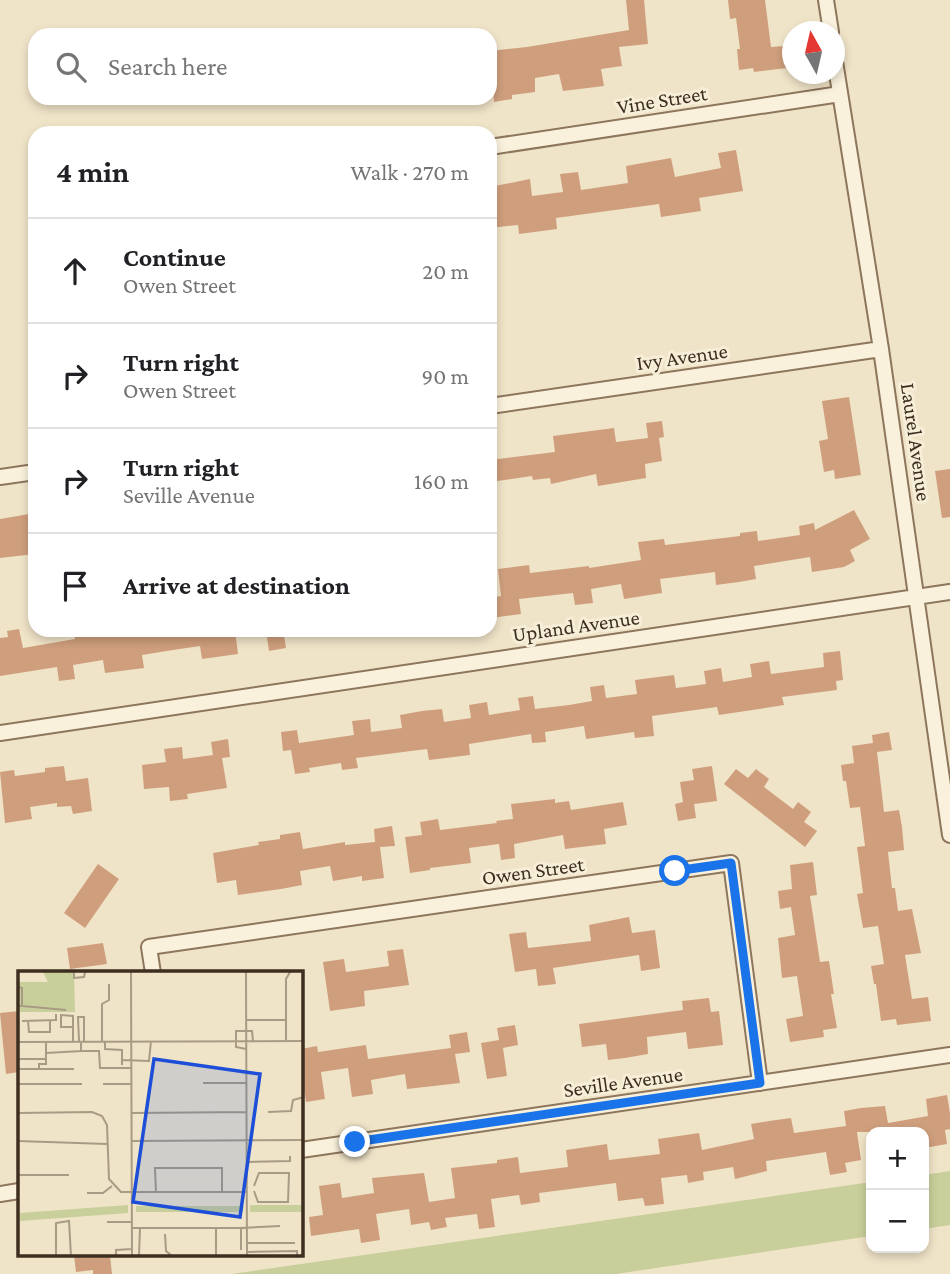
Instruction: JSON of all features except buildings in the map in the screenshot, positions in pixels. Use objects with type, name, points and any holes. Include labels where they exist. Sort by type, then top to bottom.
[{"type":"street","points":[[826,0],[829,21]]},
{"type":"street","name":"Laurel Avenue","points":[[839,84],[881,349],[950,835]]},
{"type":"street","name":"Vine Street","points":[[497,146],[840,94]]},
{"type":"street","name":"Ivy Avenue","points":[[497,405],[881,349]]},
{"type":"street","points":[[0,477],[28,473]]},
{"type":"street","name":"Upland Avenue","points":[[0,733],[950,592]]},
{"type":"street","name":"Owen Street","points":[[153,971],[149,947],[731,863],[760,1083]]},
{"type":"street","name":"Seville Avenue","points":[[303,1150],[950,1055]]},
{"type":"street","points":[[0,1194],[18,1191]]},
{"type":"green space","points":[[950,1171],[950,1225],[929,1228],[929,1174]]},
{"type":"green space","points":[[866,1183],[866,1237],[616,1274],[231,1274]]},
{"type":"route","points":[[355,1142],[760,1083],[731,863],[675,871]]}]
